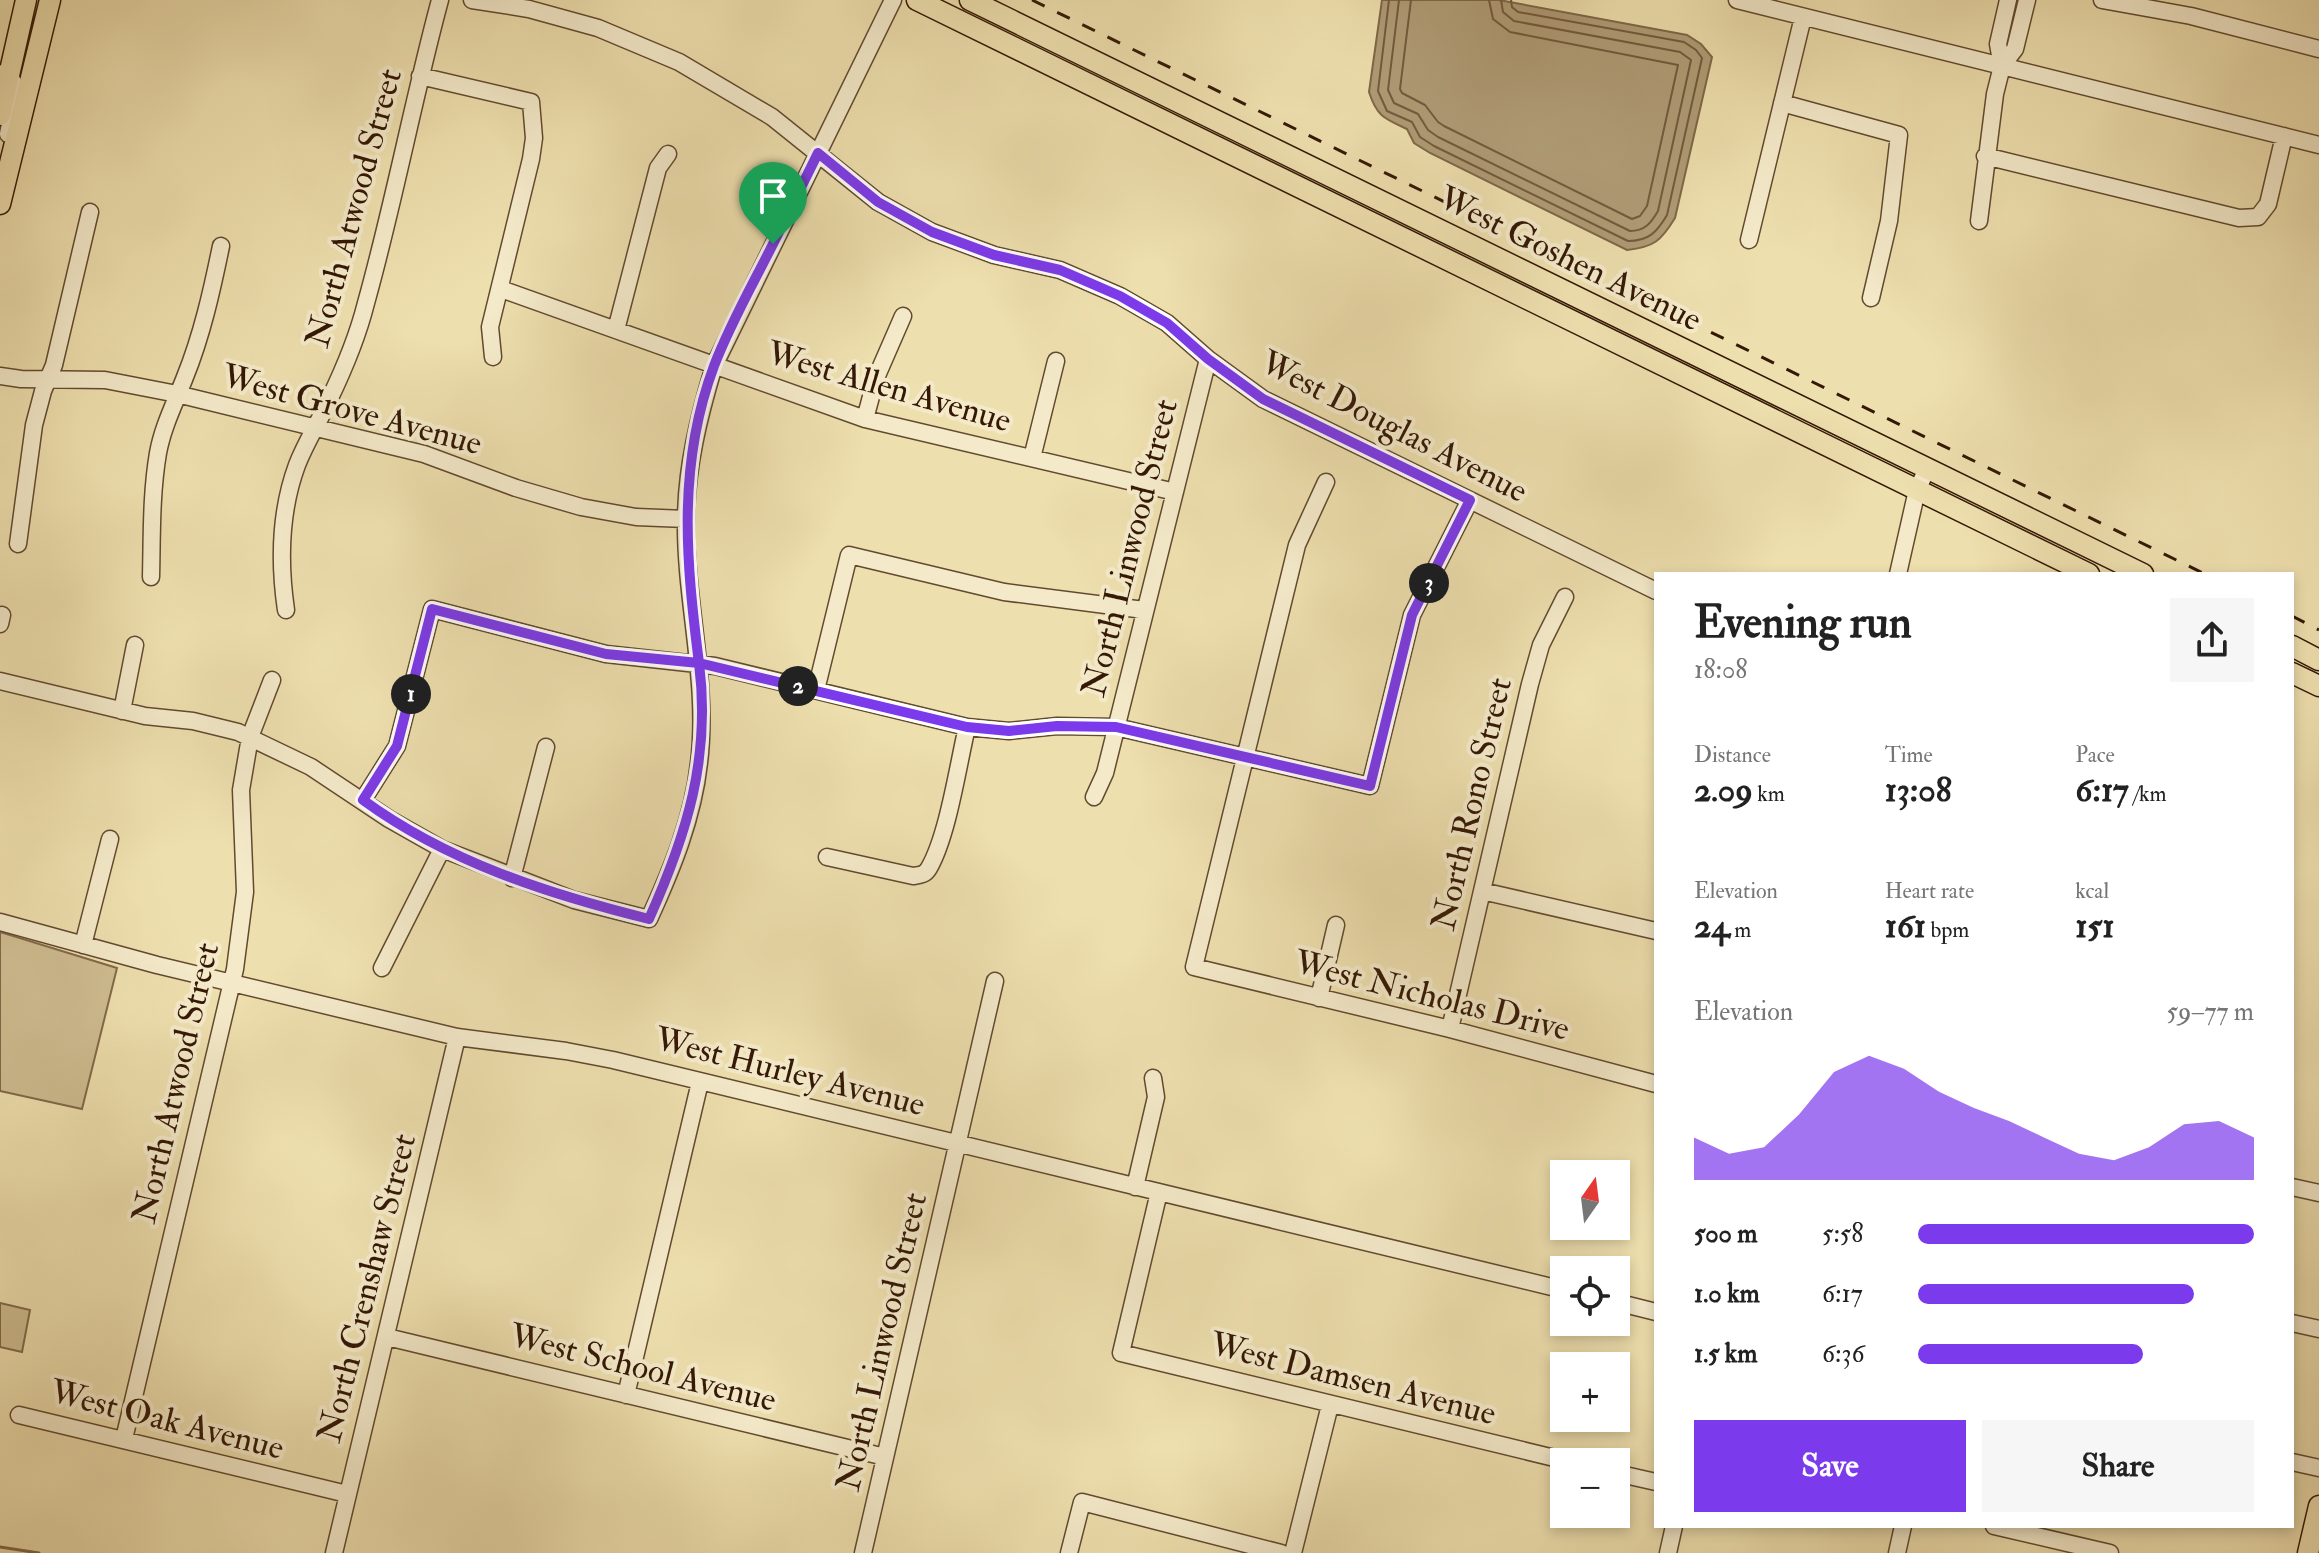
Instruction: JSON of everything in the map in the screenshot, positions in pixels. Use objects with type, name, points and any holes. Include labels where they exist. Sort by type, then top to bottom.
[{"type":"main road","points":[[0,115],[4,73],[26,0]]},
{"type":"main road","points":[[1,198],[50,0]]},
{"type":"main road","name":"West Goshen Avenue","points":[[917,0],[2085,572]]},
{"type":"main road","name":"West Goshen Avenue","points":[[970,0],[2139,572]]},
{"type":"main road","points":[[1449,261],[1464,257],[1484,262],[1565,300],[1578,298]]},
{"type":"main road","points":[[2294,647],[2319,660]]},
{"type":"main road","points":[[2294,674],[2319,686]]},
{"type":"main road","points":[[2308,1553],[2319,1506]]},
{"type":"street","name":"North Atwood Street","points":[[286,610],[281,579],[285,520],[296,468],[329,400],[366,305],[440,0]]},
{"type":"street","name":"West Douglas Avenue","points":[[472,0],[529,9],[598,28],[679,62],[772,117],[878,202],[932,232],[994,255],[1060,270],[1120,296],[1167,323],[1208,359],[1263,399],[1654,590]]},
{"type":"street","points":[[0,681],[122,711],[203,723],[250,737],[311,767],[389,819],[442,849],[574,900],[649,919],[680,846],[700,761],[701,680],[686,519],[693,452],[714,366],[893,0]]},
{"type":"street","points":[[1737,0],[2319,145]]},
{"type":"street","points":[[1979,221],[1991,112],[2002,66],[1998,44],[2008,0]]},
{"type":"street","points":[[2002,66],[2015,49],[2027,0]]},
{"type":"street","points":[[2102,0],[2191,16],[2319,49]]},
{"type":"street","points":[[1749,240],[1803,17]]},
{"type":"street","points":[[1,198],[1,167],[17,89],[4,73]]},
{"type":"street","points":[[420,76],[531,102],[534,138],[531,159],[490,327],[493,357]]},
{"type":"street","points":[[1782,103],[1899,135],[1889,221],[1871,298]]},
{"type":"street","points":[[1985,156],[2239,218],[2258,217],[2268,204],[2284,136]]},
{"type":"street","points":[[616,330],[658,168],[668,154]]},
{"type":"street","points":[[18,544],[34,425],[54,365],[90,212]]},
{"type":"street","points":[[151,577],[152,495],[158,451],[201,332],[221,246]]},
{"type":"street","name":"West Allen Avenue","points":[[501,289],[865,419],[1175,492]]},
{"type":"street","points":[[865,419],[876,378],[903,316]]},
{"type":"street","name":"North Linwood Street","points":[[1094,797],[1105,773],[1208,359]]},
{"type":"street","points":[[1032,458],[1056,361]]},
{"type":"street","name":"West Grove Avenue","points":[[0,376],[105,380],[177,394],[424,454],[516,488],[581,507],[636,517],[686,519]]},
{"type":"street","points":[[1898,572],[1917,490],[1927,469]]},
{"type":"street","points":[[1244,757],[1297,545],[1326,482]]},
{"type":"street","points":[[363,800],[397,746],[432,609],[606,654],[699,663],[967,727],[1009,731],[1057,726],[1116,727],[1370,786],[1412,615],[1470,500]]},
{"type":"street","points":[[816,690],[849,555],[1004,592],[1144,610]]},
{"type":"street","name":"North Rono Street","points":[[1450,1029],[1541,645],[1565,597]]},
{"type":"street","points":[[122,711],[135,645]]},
{"type":"street","name":"North Atwood Street","points":[[124,1439],[232,984],[244,917],[241,790],[250,737],[272,680]]},
{"type":"street","points":[[827,857],[913,876],[922,875],[928,870],[943,829],[967,727]]},
{"type":"street","points":[[512,878],[546,747]]},
{"type":"street","name":"West Nicholas Drive","points":[[1244,757],[1194,967],[1450,1029],[1654,1083]]},
{"type":"street","points":[[83,945],[110,839]]},
{"type":"street","points":[[382,968],[442,849]]},
{"type":"street","points":[[1482,891],[1654,931]]},
{"type":"street","name":"West Hurley Avenue","points":[[0,922],[232,984],[457,1037],[566,1051],[1550,1287]]},
{"type":"street","points":[[1319,998],[1336,925]]},
{"type":"street","points":[[959,1144],[995,981]]},
{"type":"street","name":"North Crenshaw Street","points":[[334,1553],[457,1037]]},
{"type":"street","points":[[1135,1187],[1156,1097],[1153,1078]]},
{"type":"street","points":[[626,1395],[700,1082]]},
{"type":"street","name":"North Linwood Street","points":[[863,1553],[959,1144]]},
{"type":"street","points":[[2294,1187],[2319,1193]]},
{"type":"street","name":"West Damsen Avenue","points":[[1159,1192],[1121,1353],[1550,1457]]},
{"type":"street","points":[[1630,1306],[1654,1312]]},
{"type":"street","points":[[2294,1323],[2319,1329]]},
{"type":"street","name":"West School Avenue","points":[[387,1337],[885,1457]]},
{"type":"street","points":[[1293,1553],[1330,1405]]},
{"type":"street","name":"West Oak Avenue","points":[[19,1415],[347,1494]]},
{"type":"street","points":[[2294,1462],[2319,1468]]},
{"type":"street","points":[[1630,1476],[1654,1482]]},
{"type":"street","points":[[1069,1553],[1082,1502],[1281,1553]]},
{"type":"street","points":[[1668,1553],[1674,1528]]},
{"type":"street","points":[[1897,1553],[1903,1528]]},
{"type":"street","points":[[2003,1528],[2110,1553]]},
{"type":"shaded area","points":[[0,932],[117,968],[82,1109],[0,1091]]},
{"type":"shaded area","points":[[0,1303],[30,1310],[22,1352],[0,1347]]},
{"type":"water","points":[[1382,0],[1499,0],[1687,35],[1701,44],[1712,57],[1675,218],[1665,232],[1650,245],[1627,250],[1414,143],[1407,129],[1379,112],[1369,92]]},
{"type":"waterway","points":[[0,1547],[39,1553]]},
{"type":"railway","points":[[1032,0],[2201,572]]},
{"type":"railway","points":[[2294,617],[2319,630]]},
{"type":"route","points":[[773,244],[714,366],[701,409],[693,452],[686,519],[687,558],[699,663],[606,654],[432,609],[397,746],[363,800],[416,835],[475,864],[574,900],[649,919],[680,846],[692,804],[700,761],[699,663],[967,727],[1009,731],[1057,726],[1116,727],[1370,786],[1412,615],[1470,500],[1263,399],[1208,359],[1167,323],[1120,296],[1060,270],[994,255],[932,232],[878,202],[818,153],[773,244]]}]
